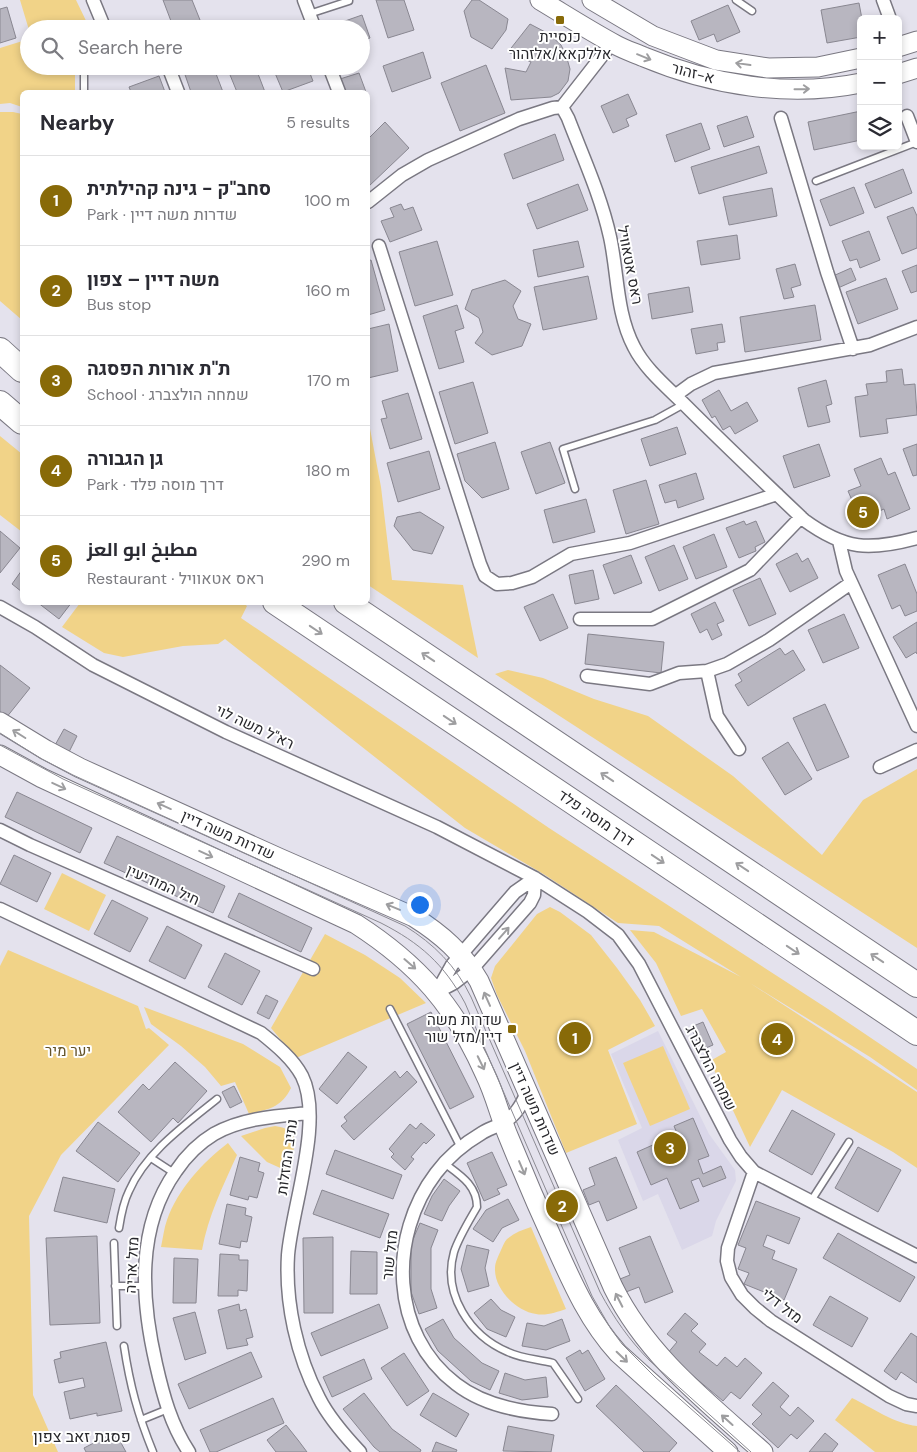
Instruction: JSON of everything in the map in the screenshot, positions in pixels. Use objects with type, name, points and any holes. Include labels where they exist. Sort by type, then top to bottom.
[{"type":"highway","points":[[0,350],[20,368]]},
{"type":"highway","points":[[0,403],[20,420]]},
{"type":"highway","name":"דרך מוסה פלד","points":[[279,605],[917,1033]]},
{"type":"highway","points":[[350,605],[917,985]]},
{"type":"street","points":[[93,0],[101,20]]},
{"type":"street","points":[[304,0],[311,20]]},
{"type":"street","name":"א-זהור","points":[[540,0],[612,43],[667,66],[712,80],[759,87],[805,89],[840,88],[857,84]]},
{"type":"street","name":"א-זהור","points":[[592,0],[653,36],[716,60],[778,68],[818,67],[857,59]]},
{"type":"street","points":[[884,0],[889,15]]},
{"type":"street","points":[[902,46],[917,41]]},
{"type":"street","points":[[370,200],[402,175],[428,160],[519,119],[553,108],[562,108],[612,43]]},
{"type":"street","points":[[902,73],[917,68]]},
{"type":"street","points":[[171,75],[177,90]]},
{"type":"street","points":[[333,75],[339,90]]},
{"type":"street","name":"ראס אטאוויל","points":[[562,108],[568,118],[610,236],[620,303],[627,331],[634,348],[646,364],[680,400],[777,494],[818,530],[840,541],[859,547],[882,545],[917,538]]},
{"type":"street","points":[[907,116],[917,142]]},
{"type":"street","points":[[781,118],[827,272],[853,349]]},
{"type":"street","points":[[379,246],[480,564],[485,576],[497,584],[512,583],[532,577],[570,554],[630,543],[777,494]]},
{"type":"street","points":[[680,400],[691,384],[714,374],[853,349],[870,345],[917,327]]},
{"type":"street","points":[[580,619],[652,619],[750,570],[801,517]]},
{"type":"street","points":[[840,541],[850,583],[917,726]]},
{"type":"street","points":[[587,676],[650,684],[679,672],[707,671],[727,664],[770,640],[850,583]]},
{"type":"street","name":"רא\"ל משה לוי","points":[[0,607],[35,627],[93,665],[226,732],[437,827],[505,862]]},
{"type":"street","points":[[707,671],[717,716],[739,749]]},
{"type":"street","name":"שדרות משה דיין","points":[[0,722],[80,768],[287,862],[414,917],[440,935],[467,962],[528,1091],[625,1311],[644,1338],[673,1370],[763,1452]]},
{"type":"street","points":[[880,768],[917,750]]},
{"type":"street","name":"שדרות משה דיין","points":[[0,756],[42,778],[356,924],[379,938],[420,973],[437,992],[473,1047],[489,1081],[504,1123],[571,1280],[588,1314],[603,1336],[624,1359],[728,1452]]},
{"type":"street","name":"חיל המודיעין","points":[[0,830],[313,969]]},
{"type":"street","name":"שמחה הולצברג","points":[[505,862],[535,878],[588,912],[618,935],[629,949],[652,987],[730,1140],[754,1172],[917,1256]]},
{"type":"street","points":[[437,992],[446,973],[467,962],[530,903],[534,895],[535,878]]},
{"type":"street","points":[[437,992],[454,984],[515,892],[535,878]]},
{"type":"street","name":"נתיב המזלות","points":[[0,909],[261,1032],[285,1053],[303,1078],[307,1092],[309,1113],[307,1152],[292,1224],[288,1257],[293,1320],[307,1372],[319,1399],[360,1452]]},
{"type":"street","name":"מזל שור","points":[[528,1091],[519,1108],[504,1123],[482,1133],[444,1163],[423,1194],[413,1215],[405,1241],[402,1284],[412,1326],[421,1346],[432,1361],[456,1385],[487,1402],[526,1412],[552,1414]]},
{"type":"street","name":"מזל אריה","points":[[188,1452],[168,1409],[151,1342],[146,1310],[146,1253],[149,1230],[155,1208],[167,1183],[182,1162],[197,1146],[213,1135],[228,1127],[262,1118],[309,1113]]},
{"type":"street","name":"מזל דלי","points":[[754,1172],[728,1248],[727,1261],[731,1277],[742,1295],[771,1321],[889,1396],[906,1404],[917,1406]]},
{"type":"lane","points":[[309,14],[349,0]]},
{"type":"lane","points":[[736,0],[752,11]]},
{"type":"lane","points":[[84,75],[84,90]]},
{"type":"lane","points":[[816,182],[917,142]]},
{"type":"lane","points":[[575,490],[563,449],[655,420],[680,400]]},
{"type":"lane","points":[[390,1009],[461,1148]]},
{"type":"lane","points":[[119,1228],[123,1206],[129,1190],[141,1170],[176,1132],[217,1099]]},
{"type":"lane","points":[[811,1201],[849,1142]]},
{"type":"lane","points":[[151,1158],[174,1173]]},
{"type":"lane","points":[[444,1163],[468,1181],[477,1199],[477,1207],[454,1252],[452,1280],[461,1309],[468,1321],[479,1333],[494,1345],[524,1358],[553,1363],[578,1399]]},
{"type":"lane","points":[[114,1243],[117,1326]]},
{"type":"lane","points":[[115,1286],[146,1286]]},
{"type":"lane","points":[[124,1346],[129,1382],[153,1452]]},
{"type":"lane","points":[[141,1420],[168,1409]]},
{"type":"shaded area","points":[[658,1031],[709,1134],[735,1170],[736,1181],[716,1221],[712,1236],[682,1250],[658,1194],[643,1201],[618,1140],[642,1128],[611,1054]]},
{"type":"green space","points":[[20,0],[76,0],[86,20],[26,20]]},
{"type":"green space","points":[[20,42],[20,75],[75,75],[75,90],[20,90],[20,106],[10,103],[0,104],[0,48]]},
{"type":"green space","points":[[0,112],[13,112],[20,114],[20,318],[0,301]]},
{"type":"green space","points":[[370,429],[381,487],[392,580],[463,585],[478,658],[370,586]]},
{"type":"green space","points":[[0,436],[20,452],[20,530],[0,515]]},
{"type":"green space","points":[[78,605],[246,605],[247,606],[241,618],[549,828],[917,1069],[917,1090],[870,1057],[750,983],[917,1092],[917,1168],[893,1152],[782,1090],[750,1147],[710,1061],[726,1052],[702,1009],[681,1016],[656,963],[630,930],[654,932],[741,977],[659,926],[618,923],[545,875],[465,828],[225,639],[218,644],[183,646],[123,657],[104,653],[62,627]]},
{"type":"green space","points":[[508,670],[543,678],[594,699],[648,716],[733,776],[822,855],[863,800],[917,769],[917,948],[495,674]]},
{"type":"green space","points":[[62,873],[106,895],[89,931],[44,909]]},
{"type":"green space","points":[[550,907],[560,912],[591,935],[640,1000],[655,1026],[608,1050],[637,1124],[566,1153],[525,1051],[497,995],[491,978],[495,966],[537,914]]},
{"type":"green space","points":[[325,934],[365,955],[400,978],[426,1003],[296,1058],[271,1028]]},
{"type":"green space","name":"יער מיר","points":[[8,950],[138,1006],[146,1029],[149,1028],[169,1045],[61,1155],[29,1216],[33,1395],[58,1452],[0,1452],[0,966]]},
{"type":"green space","points":[[144,1007],[243,1044],[280,1067],[291,1088],[287,1095],[274,1107],[249,1114],[235,1082],[221,1086],[205,1067],[151,1024]]},
{"type":"green space","points":[[663,1046],[690,1109],[650,1126],[623,1063]]},
{"type":"green space","points":[[275,1126],[284,1128],[294,1137],[294,1149],[287,1171],[267,1162],[241,1136]]},
{"type":"green space","points":[[228,1143],[237,1155],[212,1213],[202,1250],[161,1247],[167,1220],[185,1187],[209,1159]]},
{"type":"green space","points":[[531,1227],[566,1309],[544,1314],[528,1312],[514,1304],[498,1284],[495,1266],[504,1243],[512,1235]]},
{"type":"green space","points":[[852,1398],[892,1419],[917,1426],[917,1452],[875,1452],[835,1420]]},
{"type":"building","points":[[163,0],[192,0],[200,20],[171,20]]},
{"type":"building","points":[[376,0],[404,0],[414,30],[388,38]]},
{"type":"building","points":[[472,0],[479,0],[508,19],[506,30],[492,49],[471,37],[464,11]]},
{"type":"building","points":[[859,3],[861,15],[857,15],[857,38],[827,43],[821,10]]},
{"type":"building","points":[[728,5],[740,32],[717,42],[714,34],[699,40],[691,21]]},
{"type":"building","points":[[7,7],[16,38],[0,43],[0,9]]},
{"type":"building","points":[[362,15],[364,20],[348,20]]},
{"type":"building","points":[[530,24],[549,34],[561,45],[570,69],[568,81],[559,93],[551,97],[511,100],[505,68],[526,72],[531,62],[508,52]]},
{"type":"building","points":[[423,52],[431,78],[392,92],[383,66]]},
{"type":"building","points":[[486,65],[505,113],[460,131],[441,83]]},
{"type":"building","points":[[185,75],[216,75],[222,90],[190,90]]},
{"type":"building","points":[[230,75],[258,75],[264,90],[236,90]]},
{"type":"building","points":[[276,75],[311,75],[313,81],[288,90],[282,90]]},
{"type":"building","points":[[360,75],[365,90],[344,90],[340,79]]},
{"type":"building","points":[[159,76],[164,90],[130,90],[129,87]]},
{"type":"building","points":[[628,94],[637,114],[626,119],[629,126],[613,133],[601,106]]},
{"type":"building","points":[[857,112],[857,141],[814,150],[808,122]]},
{"type":"building","points":[[747,116],[754,137],[724,147],[717,126]]},
{"type":"building","points":[[385,122],[409,148],[370,185],[370,137]]},
{"type":"building","points":[[701,123],[710,149],[675,162],[666,135]]},
{"type":"building","points":[[555,134],[564,160],[513,179],[504,154]]},
{"type":"building","points":[[759,146],[767,173],[699,194],[691,167]]},
{"type":"building","points":[[903,169],[912,193],[875,208],[865,184]]},
{"type":"building","points":[[578,184],[588,210],[537,229],[527,204]]},
{"type":"building","points":[[854,187],[864,213],[830,226],[820,200]]},
{"type":"building","points":[[772,188],[777,216],[729,225],[723,197]]},
{"type":"building","points":[[401,204],[404,210],[413,207],[422,230],[390,242],[381,221],[394,217],[390,208]]},
{"type":"building","points":[[913,207],[917,216],[917,248],[902,254],[887,217]]},
{"type":"building","points":[[869,231],[880,260],[860,268],[857,259],[850,261],[842,241]]},
{"type":"building","points":[[737,235],[740,259],[701,265],[697,241]]},
{"type":"building","points":[[437,241],[453,295],[415,306],[399,252]]},
{"type":"building","points":[[578,241],[584,267],[538,277],[533,250]]},
{"type":"building","points":[[370,260],[385,310],[370,314]]},
{"type":"building","points":[[795,264],[801,285],[791,288],[794,297],[784,299],[776,269]]},
{"type":"building","points":[[917,265],[917,291],[911,293],[902,271]]},
{"type":"building","points":[[851,268],[856,280],[838,288],[833,276]]},
{"type":"building","points":[[588,276],[597,319],[543,330],[534,287]]},
{"type":"building","points":[[886,278],[898,309],[858,324],[846,292]]},
{"type":"building","points":[[505,280],[521,291],[513,306],[518,319],[531,324],[522,346],[492,355],[475,343],[483,332],[479,318],[465,309],[472,290]]},
{"type":"building","points":[[689,287],[693,312],[652,319],[648,294]]},
{"type":"building","points":[[457,305],[464,328],[455,331],[464,362],[439,369],[423,316]]},
{"type":"building","points":[[815,305],[821,340],[745,352],[740,317]]},
{"type":"building","points":[[389,324],[398,371],[370,378],[370,329]]},
{"type":"building","points":[[722,324],[725,342],[717,343],[718,350],[696,354],[691,329]]},
{"type":"building","points":[[902,369],[904,385],[915,384],[917,415],[886,419],[888,433],[860,437],[855,397],[868,395],[866,384],[887,382],[886,371]]},
{"type":"building","points":[[826,380],[832,404],[826,406],[830,422],[808,427],[798,388]]},
{"type":"building","points":[[473,382],[488,433],[455,444],[439,392]]},
{"type":"building","points":[[719,390],[731,411],[747,402],[758,421],[735,434],[730,426],[723,430],[715,416],[712,418],[702,400]]},
{"type":"building","points":[[408,393],[422,439],[390,449],[381,419],[387,418],[382,401]]},
{"type":"building","points":[[677,427],[686,454],[650,466],[641,439]]},
{"type":"building","points":[[495,442],[509,489],[482,498],[465,481],[457,454]]},
{"type":"building","points":[[550,442],[565,483],[536,494],[521,452]]},
{"type":"building","points":[[819,444],[830,476],[794,488],[783,456]]},
{"type":"building","points":[[917,444],[917,475],[913,476],[903,449]]},
{"type":"building","points":[[429,451],[440,489],[398,502],[387,463]]},
{"type":"building","points":[[881,458],[888,475],[895,472],[910,509],[887,519],[884,509],[868,516],[865,508],[857,512],[848,491],[861,486],[854,469]]},
{"type":"building","points":[[696,473],[704,499],[678,508],[676,500],[665,503],[659,485]]},
{"type":"building","points":[[646,480],[659,524],[626,534],[613,490]]},
{"type":"building","points":[[586,499],[595,532],[553,543],[544,510]]},
{"type":"building","points":[[420,512],[444,527],[432,554],[413,550],[394,526],[397,517]]},
{"type":"building","points":[[744,521],[746,525],[756,521],[765,542],[755,547],[756,551],[739,558],[726,528]]},
{"type":"building","points":[[0,531],[20,548],[0,573]]},
{"type":"building","points":[[714,534],[727,567],[696,579],[683,547]]},
{"type":"building","points":[[674,545],[688,579],[659,591],[645,557]]},
{"type":"building","points":[[797,553],[802,562],[808,558],[818,578],[790,592],[776,564]]},
{"type":"building","points":[[631,555],[642,583],[614,594],[603,565]]},
{"type":"building","points":[[905,564],[917,594],[917,611],[905,616],[900,605],[892,609],[878,575]]},
{"type":"building","points":[[593,570],[599,599],[575,604],[569,575]]},
{"type":"building","points":[[20,573],[20,590],[12,584]]},
{"type":"building","points":[[760,578],[776,614],[749,626],[733,590]]},
{"type":"building","points":[[553,594],[568,628],[540,641],[524,607]]},
{"type":"building","points":[[715,602],[724,621],[717,624],[722,635],[712,640],[707,629],[700,633],[691,614]]},
{"type":"building","points":[[41,605],[70,605],[59,619]]},
{"type":"building","points":[[844,614],[859,648],[823,663],[808,630]]},
{"type":"building","points":[[917,622],[917,654],[916,652],[906,658],[893,637]]},
{"type":"building","points":[[588,634],[664,642],[661,673],[585,664]]},
{"type":"building","points":[[780,648],[785,655],[793,650],[805,670],[748,706],[735,685],[742,681],[738,674]]},
{"type":"building","points":[[0,665],[30,688],[6,718],[0,714]]},
{"type":"building","points":[[825,704],[849,757],[817,771],[793,718]]},
{"type":"building","points":[[64,729],[77,736],[68,754],[54,747]]},
{"type":"building","points":[[788,742],[812,779],[785,795],[762,758]]},
{"type":"building","points":[[17,792],[92,828],[80,853],[5,817]]},
{"type":"building","points":[[117,836],[225,886],[213,913],[104,863]]},
{"type":"building","points":[[14,855],[51,873],[37,902],[0,884]]},
{"type":"building","points":[[239,893],[312,928],[301,952],[228,917]]},
{"type":"building","points":[[112,900],[148,918],[130,952],[94,934]]},
{"type":"building","points":[[167,926],[202,945],[185,979],[149,961]]},
{"type":"building","points":[[225,953],[260,971],[242,1005],[208,987]]},
{"type":"building","points":[[266,995],[278,1001],[269,1019],[257,1013]]},
{"type":"building","points":[[431,1012],[474,1097],[450,1109],[407,1024]]},
{"type":"building","points":[[703,1022],[713,1045],[701,1050],[691,1027]]},
{"type":"building","points":[[348,1052],[367,1067],[337,1104],[319,1089]]},
{"type":"building","points":[[175,1062],[207,1091],[178,1123],[173,1118],[151,1142],[118,1112],[143,1084],[149,1090]]},
{"type":"building","points":[[395,1071],[400,1078],[407,1071],[417,1082],[354,1140],[341,1126],[347,1121],[344,1117]]},
{"type":"building","points":[[234,1086],[242,1102],[230,1108],[222,1092]]},
{"type":"building","points":[[792,1110],[835,1134],[812,1175],[769,1151]]},
{"type":"building","points":[[693,1118],[709,1156],[698,1160],[703,1174],[721,1166],[726,1178],[703,1187],[699,1178],[691,1181],[699,1201],[680,1209],[667,1178],[651,1185],[637,1152],[673,1136],[681,1154],[685,1153],[674,1126]]},
{"type":"building","points":[[98,1122],[140,1153],[118,1182],[76,1151]]},
{"type":"building","points":[[421,1123],[435,1135],[426,1144],[424,1142],[411,1157],[414,1159],[405,1170],[391,1157],[394,1154],[389,1149],[410,1124],[416,1129]]},
{"type":"building","points":[[858,1147],[901,1170],[878,1212],[835,1188]]},
{"type":"building","points":[[335,1150],[402,1175],[393,1199],[326,1174]]},
{"type":"building","points":[[492,1152],[507,1185],[497,1189],[500,1194],[484,1201],[467,1163]]},
{"type":"building","points":[[240,1157],[260,1163],[258,1171],[264,1173],[257,1198],[249,1196],[248,1200],[230,1195]]},
{"type":"building","points":[[616,1157],[637,1208],[607,1221],[599,1201],[589,1205],[583,1190],[595,1185],[589,1168]]},
{"type":"building","points":[[63,1177],[115,1189],[107,1223],[54,1211]]},
{"type":"building","points":[[444,1179],[460,1191],[449,1206],[442,1221],[424,1214],[432,1196]]},
{"type":"building","points":[[322,1190],[389,1214],[380,1238],[313,1214]]},
{"type":"building","points":[[508,1199],[519,1220],[502,1228],[493,1242],[473,1229],[486,1210]]},
{"type":"building","points":[[756,1201],[800,1218],[789,1244],[767,1235],[763,1246],[775,1251],[772,1259],[797,1269],[784,1300],[744,1284],[749,1273],[738,1269],[746,1248],[738,1245]]},
{"type":"building","points":[[227,1204],[246,1208],[245,1215],[252,1217],[247,1242],[241,1241],[240,1248],[219,1244]]},
{"type":"building","points":[[420,1223],[438,1230],[431,1248],[431,1289],[437,1308],[419,1314],[411,1292],[411,1244]]},
{"type":"building","points":[[838,1233],[915,1277],[900,1302],[823,1258]]},
{"type":"building","points":[[97,1236],[100,1323],[50,1325],[46,1238]]},
{"type":"building","points":[[650,1236],[673,1292],[645,1303],[639,1287],[626,1292],[620,1279],[630,1275],[619,1248]]},
{"type":"building","points":[[333,1237],[333,1313],[304,1313],[303,1238]]},
{"type":"building","points":[[467,1245],[489,1250],[485,1268],[489,1286],[468,1292],[461,1269]]},
{"type":"building","points":[[351,1251],[377,1252],[377,1294],[350,1294]]},
{"type":"building","points":[[220,1254],[239,1255],[239,1260],[248,1260],[247,1291],[238,1290],[238,1296],[218,1296]]},
{"type":"building","points":[[174,1258],[198,1259],[196,1303],[173,1303]]},
{"type":"building","points":[[830,1296],[868,1318],[852,1347],[813,1325]]},
{"type":"building","points":[[491,1299],[501,1310],[515,1317],[506,1337],[487,1329],[474,1313]]},
{"type":"building","points":[[239,1304],[240,1311],[246,1309],[253,1337],[246,1339],[248,1345],[227,1349],[218,1310]]},
{"type":"building","points":[[379,1304],[388,1328],[321,1356],[311,1333]]},
{"type":"building","points":[[195,1312],[206,1353],[185,1360],[173,1318]]},
{"type":"building","points":[[685,1313],[698,1324],[691,1331],[706,1344],[699,1352],[717,1366],[725,1357],[737,1367],[745,1358],[762,1373],[740,1399],[731,1392],[723,1401],[667,1354],[677,1342],[667,1334]]},
{"type":"building","points":[[443,1319],[454,1338],[482,1363],[499,1371],[490,1390],[471,1381],[438,1351],[425,1329]]},
{"type":"building","points":[[562,1319],[570,1341],[546,1350],[522,1346],[527,1323],[544,1326]]},
{"type":"building","points":[[911,1333],[917,1337],[917,1383],[901,1372],[896,1380],[884,1371]]},
{"type":"building","points":[[106,1342],[122,1411],[97,1416],[97,1413],[70,1419],[64,1392],[85,1387],[83,1378],[59,1383],[54,1360],[61,1358],[60,1352]]},
{"type":"building","points":[[580,1350],[582,1354],[588,1350],[605,1379],[585,1391],[566,1358]]},
{"type":"building","points":[[251,1352],[262,1377],[189,1409],[178,1384]]},
{"type":"building","points":[[404,1353],[429,1391],[407,1406],[381,1368]]},
{"type":"building","points":[[364,1359],[372,1379],[332,1397],[323,1377]]},
{"type":"building","points":[[505,1373],[525,1380],[546,1377],[548,1397],[522,1400],[499,1393]]},
{"type":"building","points":[[773,1382],[789,1396],[780,1407],[790,1416],[798,1407],[814,1421],[797,1439],[791,1434],[778,1448],[752,1424],[762,1414],[752,1405]]},
{"type":"building","points":[[616,1385],[677,1443],[669,1452],[644,1452],[596,1406]]},
{"type":"building","points":[[364,1393],[392,1429],[421,1450],[420,1452],[380,1452],[374,1447],[343,1409]]},
{"type":"building","points":[[433,1393],[469,1414],[456,1437],[420,1415]]},
{"type":"building","points":[[273,1398],[284,1423],[216,1452],[210,1452],[200,1430]]},
{"type":"building","points":[[286,1425],[307,1452],[276,1452],[267,1440]]},
{"type":"building","points":[[508,1426],[554,1435],[551,1452],[503,1451]]},
{"type":"building","points":[[115,1432],[126,1452],[86,1452],[84,1448]]},
{"type":"building","points":[[825,1433],[838,1444],[832,1452],[809,1452]]},
{"type":"building","points":[[436,1442],[457,1450],[456,1452],[432,1452]]},
{"type":"tram line","points":[[0,733],[40,758],[73,775],[405,926],[435,948],[458,975],[471,997],[600,1292],[611,1311],[642,1353],[751,1452]]},
{"type":"tram line","points":[[0,745],[63,779],[381,923],[408,938],[430,956],[457,989],[465,1003],[592,1296],[611,1329],[622,1344],[655,1377],[740,1452]]},
{"type":"place","name":"כנסיית אללקאא/אלזהור","points":[[560,20]]},
{"type":"place","name":"مطبخ ابو العز","points":[[863,512]]},
{"type":"place","name":"שדרות משה דיין/מזל שור","points":[[512,1029]]},
{"type":"place","name":"סחב\"ק - גינה קהילתית","points":[[575,1038]]},
{"type":"place","name":"גן הגבורה","points":[[777,1039]]},
{"type":"place","name":"ת\"ת אורות הפסגה","points":[[670,1148]]},
{"type":"place","name":"משה דיין – צפון","points":[[562,1206]]},
{"type":"district","name":"פסגת זאב צפון","points":[[82,1436]]}]
